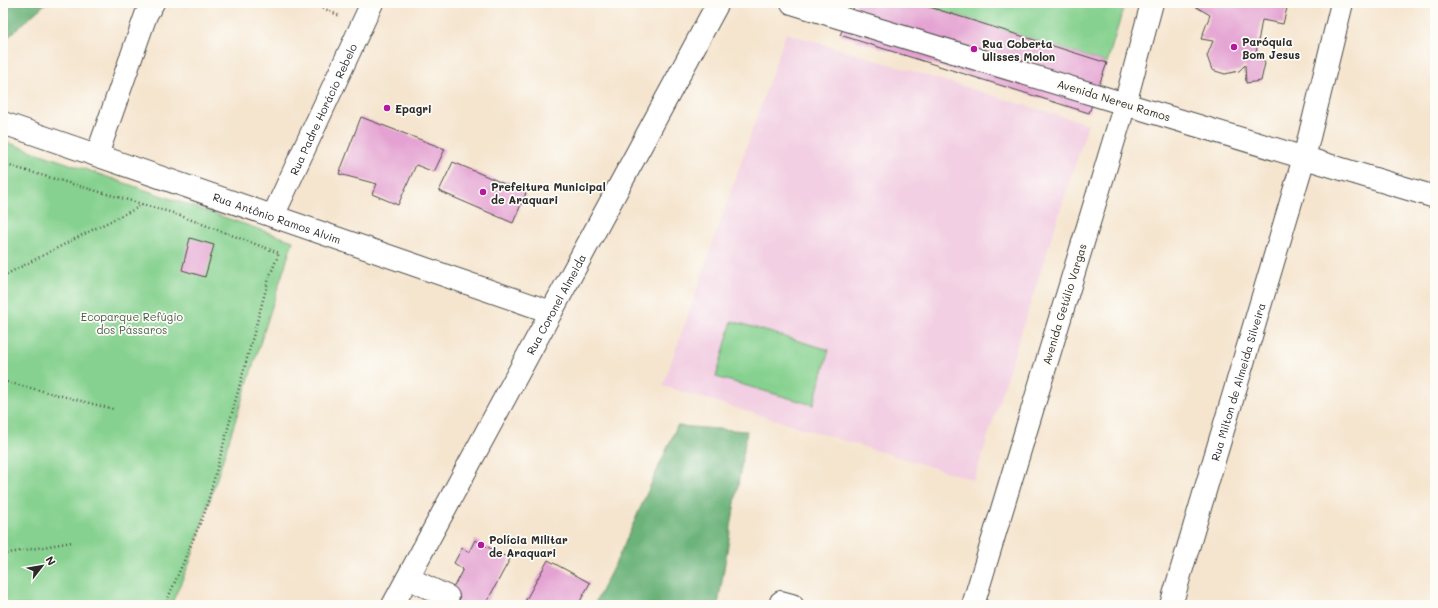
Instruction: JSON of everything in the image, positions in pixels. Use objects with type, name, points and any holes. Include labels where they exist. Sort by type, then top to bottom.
[{"type":"main road","points":[[97,155],[146,15],[153,3]]},
{"type":"main road","name":"Rua Padre Horácio Rebelo","points":[[273,216],[363,26],[372,3]]},
{"type":"main road","name":"Rua Coronel Almeida","points":[[393,605],[718,3]]},
{"type":"main road","name":"Avenida Nereu Ramos","points":[[792,3],[834,9],[1125,104],[1435,198]]},
{"type":"main road","name":"Avenida Getúlio Vargas","points":[[973,605],[1125,104],[1152,3]]},
{"type":"main road","name":"Rua Milton de Almeida Silveira","points":[[1171,605],[1304,158],[1342,3]]},
{"type":"main road","name":"Rua Antônio Ramos Alvim","points":[[3,123],[551,312]]},
{"type":"main road","points":[[408,578],[448,597]]},
{"type":"path","points":[[312,3],[363,26]]},
{"type":"path","points":[[3,164],[173,213],[279,253],[269,278],[205,512],[165,605]]},
{"type":"path","points":[[3,276],[94,228],[144,205]]},
{"type":"path","points":[[3,381],[112,409]]},
{"type":"path","points":[[3,554],[72,542]]},
{"type":"shaded area","points":[[786,33],[1088,124],[974,480],[663,386]]},
{"type":"green space","points":[[3,3],[46,3],[3,42]]},
{"type":"green space","points":[[917,3],[1125,3],[1107,63]]},
{"type":"green space","name":"Ecoparque Refúgio dos Pássaros","points":[[3,141],[293,241],[190,562],[171,605],[3,605]]},
{"type":"green space","points":[[732,321],[829,350],[813,405],[716,377]]},
{"type":"green space","points":[[677,426],[747,431],[718,605],[594,605],[617,560]]},
{"type":"building","name":"Rua Coberta Ulisses Molon","points":[[856,3],[917,3],[1107,63],[1089,113],[840,35]]},
{"type":"building","name":"Paróquia Bom Jesus","points":[[1194,3],[1288,4],[1283,24],[1262,20],[1256,53],[1265,63],[1261,81],[1246,83],[1245,65],[1239,71],[1225,74],[1212,70],[1207,56],[1213,41],[1201,39],[1210,15],[1193,5]]},
{"type":"building","points":[[361,117],[445,149],[434,172],[416,165],[398,205],[372,194],[377,184],[339,174]]},
{"type":"building","name":"Prefeitura Municipal de Araquari","points":[[453,162],[526,193],[513,223],[439,191]]},
{"type":"building","points":[[190,238],[214,245],[205,277],[182,270]]},
{"type":"building","points":[[475,540],[510,559],[485,605],[444,605],[463,569],[454,563],[462,548],[469,552]]},
{"type":"building","points":[[548,560],[590,583],[578,605],[523,605]]},
{"type":"place","name":"Paróquia Bom Jesus","points":[[1234,47]]},
{"type":"place","name":"Rua Coberta Ulisses Molon","points":[[974,49]]},
{"type":"place","name":"Epagri","points":[[387,108]]},
{"type":"place","name":"Prefeitura Municipal de Araquari","points":[[483,192]]},
{"type":"place","name":"Polícia Militar de Araquari","points":[[481,545]]}]
